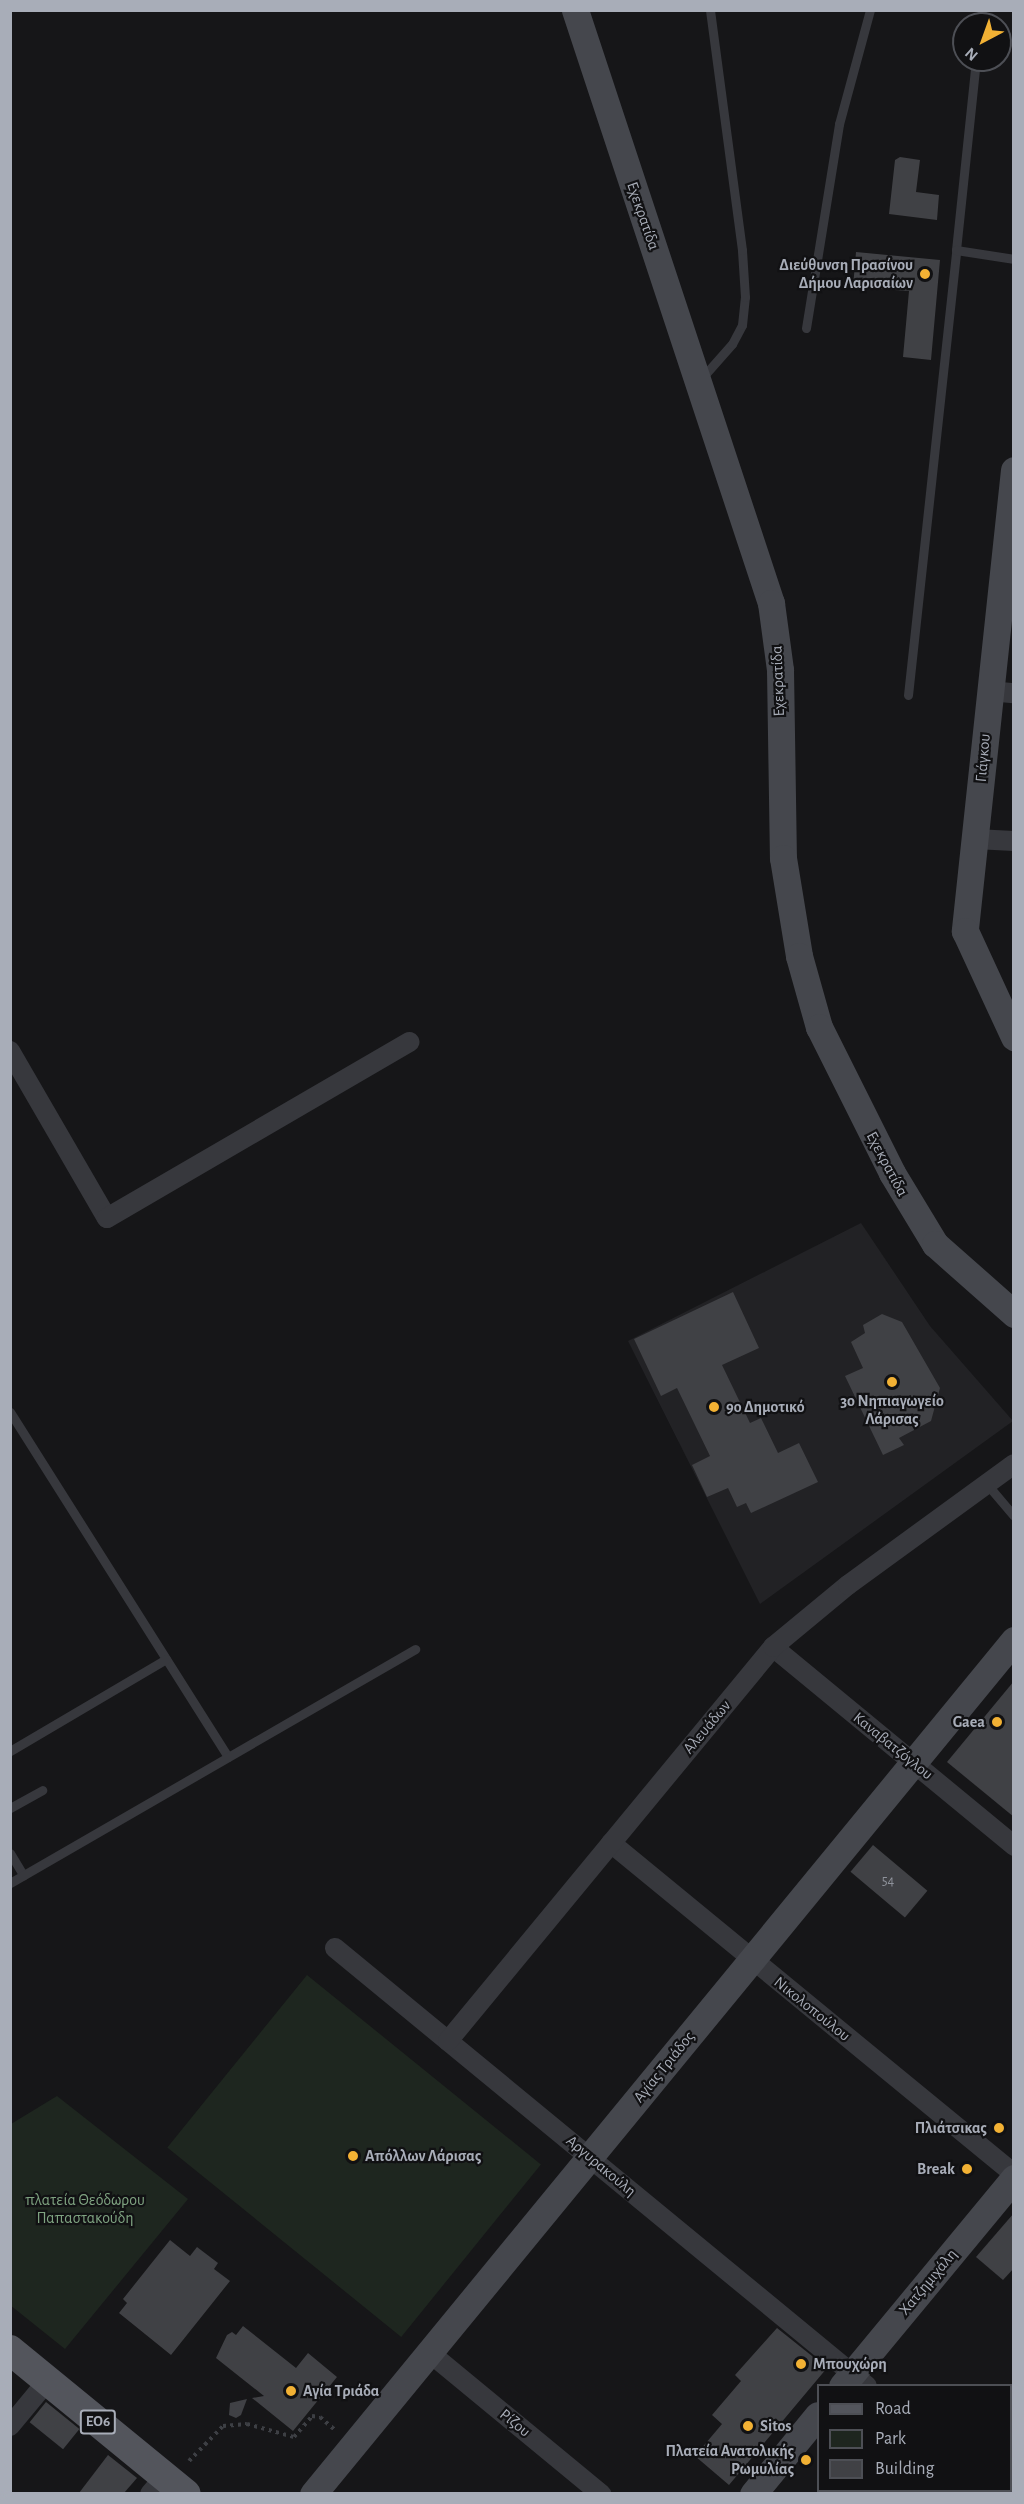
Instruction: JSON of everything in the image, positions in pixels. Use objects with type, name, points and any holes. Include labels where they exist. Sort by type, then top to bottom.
[{"type":"main road","name":"ΕΟ6","points":[[10,2350],[172,2481]]},
{"type":"street","name":"Εχεκρατίδα","points":[[575,10],[736,489],[776,631],[783,858],[799,956],[819,1027],[866,1124],[923,1227],[959,1269],[1014,1314]]},
{"type":"street","name":"Γιάγκου","points":[[1014,470],[1001,692],[975,839],[965,931],[1003,994],[1014,1037]]},
{"type":"street","points":[[975,839],[1014,841]]},
{"type":"street","points":[[10,1051],[107,1218],[410,1042]]},
{"type":"street","name":"Αλευάδων","points":[[448,2041],[773,1647],[848,1585],[1014,1464]]},
{"type":"street","name":"Αγίας Τριάδος","points":[[313,2493],[1014,1640]]},
{"type":"street","name":"Καναβατζόγλου","points":[[773,1647],[1014,1846]]},
{"type":"street","name":"Νικολοπούλου","points":[[611,1843],[1014,2176]]},
{"type":"street","name":"Αργυρακούλη","points":[[334,1948],[590,2157],[854,2381]]},
{"type":"street","name":"Χατζημιχάλη","points":[[854,2381],[1014,2176]]},
{"type":"street","name":"Ρίζου","points":[[429,2353],[601,2493]]},
{"type":"street","points":[[10,2426],[48,2380]]},
{"type":"street","points":[[753,2493],[817,2417]]},
{"type":"lane","points":[[699,381],[732,344],[742,325],[745,297],[742,250],[710,10]]},
{"type":"lane","points":[[806,328],[839,124],[870,10]]},
{"type":"lane","points":[[908,695],[975,72]]},
{"type":"lane","points":[[956,250],[1014,259]]},
{"type":"lane","points":[[10,1412],[228,1758]]},
{"type":"lane","points":[[986,1484],[1014,1516]]},
{"type":"lane","points":[[10,1882],[415,1649]]},
{"type":"lane","points":[[10,1751],[166,1659]]},
{"type":"lane","points":[[10,1808],[42,1790]]},
{"type":"lane","points":[[10,1853],[23,1875]]},
{"type":"path","points":[[172,2481],[223,2426],[247,2424],[294,2438],[312,2416],[320,2418],[335,2430]]},
{"type":"shaded area","points":[[861,1223],[930,1326],[1013,1421],[760,1604],[628,1341]]},
{"type":"green space","name":"Απόλλων Λάρισας","points":[[307,1975],[541,2164],[401,2337],[167,2148]]},
{"type":"green space","name":"πλατεία Θεόδωρου Παπαστακούδη","points":[[57,2096],[188,2199],[65,2349],[10,2305],[11,2124]]},
{"type":"building","points":[[900,157],[920,160],[916,192],[939,195],[937,220],[889,214],[895,160]]},
{"type":"building","points":[[856,252],[940,260],[931,360],[903,357],[909,291],[853,287]]},
{"type":"building","name":"9ο Δημοτικό","points":[[733,1292],[759,1348],[722,1365],[750,1423],[761,1418],[778,1453],[799,1443],[818,1482],[751,1513],[746,1503],[737,1507],[728,1488],[707,1497],[692,1465],[710,1456],[677,1388],[661,1396],[634,1339]]},
{"type":"building","name":"3o Νηπιαγωγείο Λάρισας","points":[[882,1314],[902,1322],[940,1388],[931,1421],[899,1438],[904,1445],[883,1455],[845,1376],[863,1368],[851,1342],[865,1333],[863,1325]]},
{"type":"building","name":"Gaea","points":[[1014,1681],[1014,1817],[947,1762]]},
{"type":"building","points":[[873,1845],[927,1891],[905,1917],[851,1872]]},
{"type":"building","points":[[1014,2213],[1014,2268],[1003,2280],[976,2257]]},
{"type":"building","points":[[170,2240],[190,2256],[197,2247],[218,2263],[214,2269],[230,2281],[171,2355],[119,2313],[127,2303],[123,2299]]},
{"type":"building","name":"Αγία Τριάδα","points":[[243,2326],[296,2368],[308,2353],[337,2377],[293,2431],[252,2398],[264,2396],[216,2358],[227,2335],[232,2332],[236,2335]]},
{"type":"building","points":[[777,2328],[827,2368],[729,2485],[695,2456],[722,2424],[712,2415],[741,2381],[735,2375]]},
{"type":"building","points":[[247,2399],[241,2415],[236,2418],[229,2415],[230,2403]]},
{"type":"building","points":[[46,2402],[79,2429],[63,2449],[30,2422]]},
{"type":"building","points":[[108,2455],[137,2478],[124,2493],[79,2493]]},
{"type":"place","name":"Διεύθυνση Πρασίνου Δήμου Λαρισαίων","points":[[925,274]]},
{"type":"place","name":"3o Νηπιαγωγείο Λάρισας","points":[[892,1382]]},
{"type":"place","name":"9ο Δημοτικό","points":[[714,1407]]},
{"type":"place","name":"Gaea","points":[[997,1722]]},
{"type":"place","name":"Πλιάτσικας","points":[[999,2128]]},
{"type":"place","name":"Απόλλων Λάρισας","points":[[353,2156]]},
{"type":"place","name":"Break","points":[[967,2169]]},
{"type":"place","name":"Μπουχώρη","points":[[801,2364]]},
{"type":"place","name":"Αγία Τριάδα","points":[[291,2391]]},
{"type":"place","name":"Sitos","points":[[748,2426]]},
{"type":"place","name":"Πλατεία Ανατολικής Ρωμυλίας","points":[[806,2460]]}]
